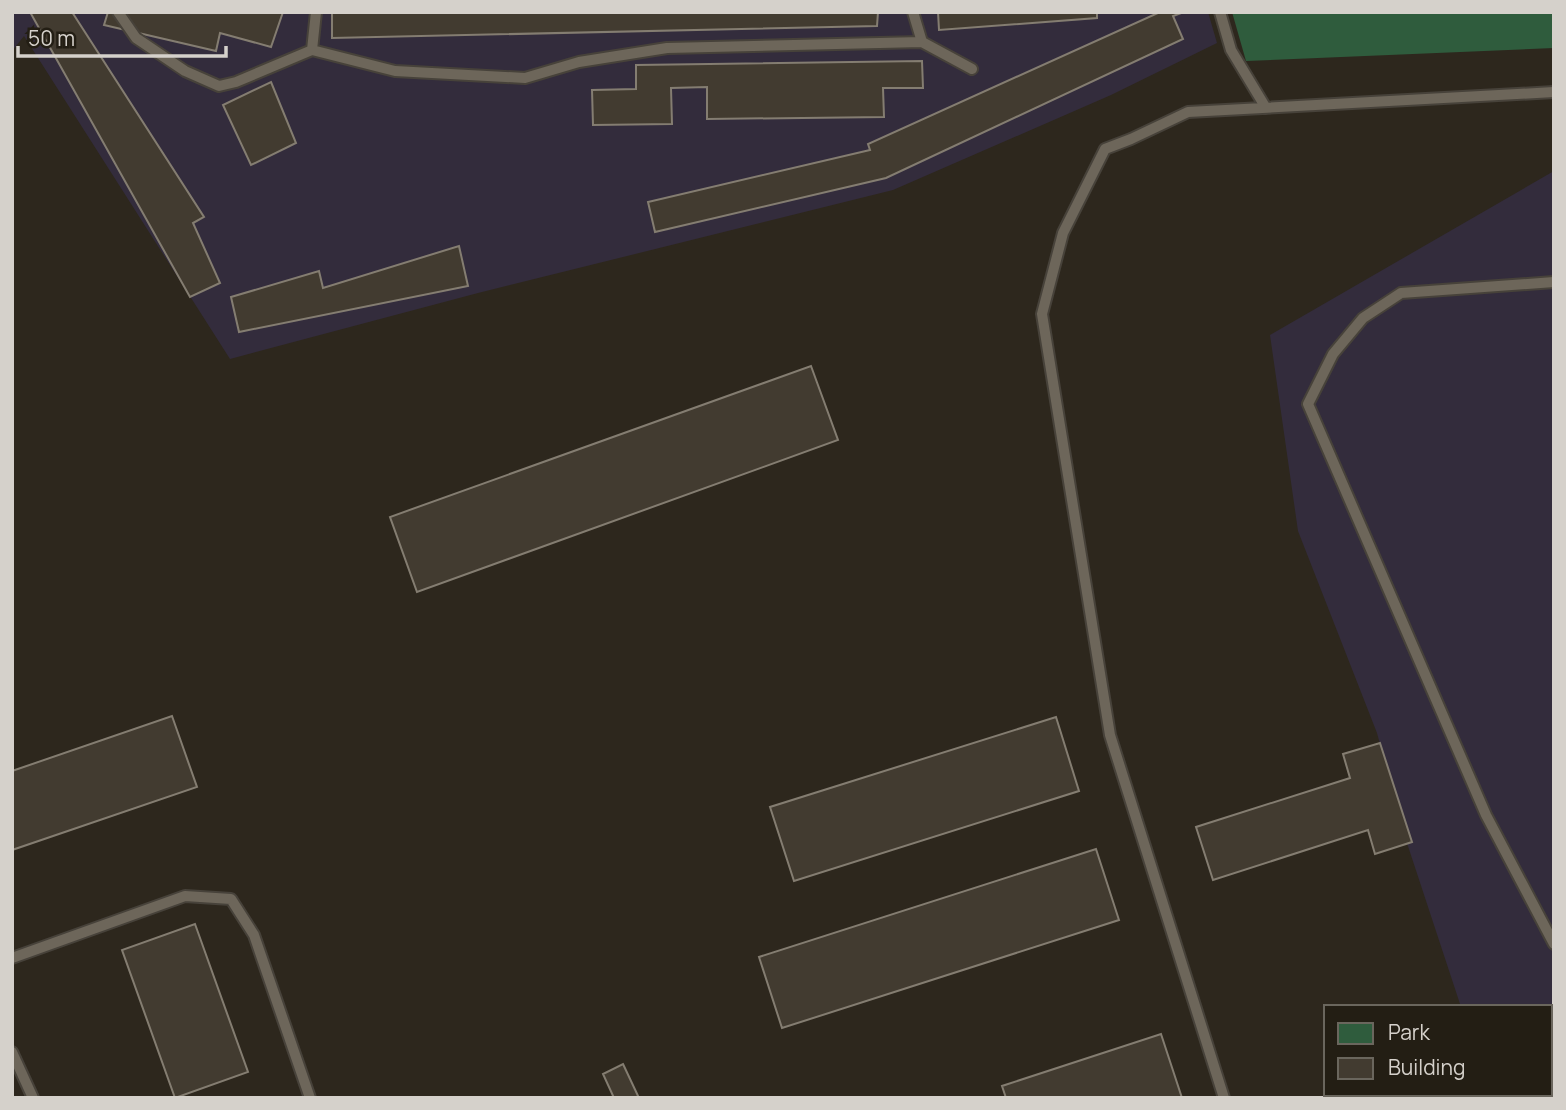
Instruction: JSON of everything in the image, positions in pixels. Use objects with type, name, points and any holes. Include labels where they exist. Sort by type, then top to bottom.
[{"type":"lane","points":[[118,12],[136,38],[186,71],[219,86],[236,82],[312,50],[395,71],[525,78],[579,62],[667,48],[922,42],[972,69]]},
{"type":"lane","points":[[312,50],[317,12]]},
{"type":"lane","points":[[912,12],[922,42]]},
{"type":"lane","points":[[1220,12],[1231,50],[1266,108]]},
{"type":"lane","points":[[1224,1098],[1110,735],[1042,314],[1063,233],[1105,149],[1188,112],[1554,92]]},
{"type":"lane","points":[[1554,282],[1401,293],[1363,318],[1333,354],[1308,404],[1486,815],[1554,944]]},
{"type":"lane","points":[[12,958],[186,896],[231,899],[254,934],[310,1098]]},
{"type":"lane","points":[[12,1052],[33,1098]]},
{"type":"shaded area","points":[[12,12],[1208,12],[1217,43],[1111,95],[893,190],[478,293],[230,359],[24,36],[12,51]]},
{"type":"shaded area","points":[[1554,171],[1554,1098],[1491,1098],[1552,1096],[1552,1005],[1460,1005],[1404,834],[1377,733],[1298,531],[1270,335]]},
{"type":"green space","points":[[1232,12],[1554,12],[1554,48],[1246,61]]},
{"type":"building","points":[[30,12],[72,12],[204,217],[193,223],[220,283],[190,297]]},
{"type":"building","points":[[108,12],[283,12],[271,47],[220,33],[216,51],[104,25]]},
{"type":"building","points":[[332,12],[878,12],[877,26],[332,38]]},
{"type":"building","points":[[938,12],[1097,12],[1097,18],[939,30]]},
{"type":"building","points":[[1160,12],[1184,12],[1173,16],[1183,39],[886,178],[655,232],[648,202],[870,150],[868,144]]},
{"type":"building","points":[[922,61],[923,88],[883,88],[884,117],[707,119],[707,87],[671,88],[672,124],[593,125],[592,90],[636,89],[636,65]]},
{"type":"building","points":[[271,82],[296,143],[251,165],[223,105]]},
{"type":"building","points":[[459,246],[468,286],[239,332],[231,297],[319,271],[323,288]]},
{"type":"building","points":[[811,366],[838,440],[417,592],[390,517]]},
{"type":"building","points":[[172,716],[197,787],[12,850],[12,771]]},
{"type":"building","points":[[1056,717],[1079,791],[794,881],[770,807]]},
{"type":"building","points":[[1380,743],[1412,842],[1375,854],[1368,830],[1213,880],[1196,827],[1350,778],[1343,754]]},
{"type":"building","points":[[1096,849],[1119,920],[782,1028],[759,957]]},
{"type":"building","points":[[195,924],[248,1072],[175,1098],[122,950]]},
{"type":"building","points":[[1161,1034],[1182,1098],[1006,1098],[1002,1086]]},
{"type":"building","points":[[623,1064],[639,1098],[614,1098],[603,1074]]}]
